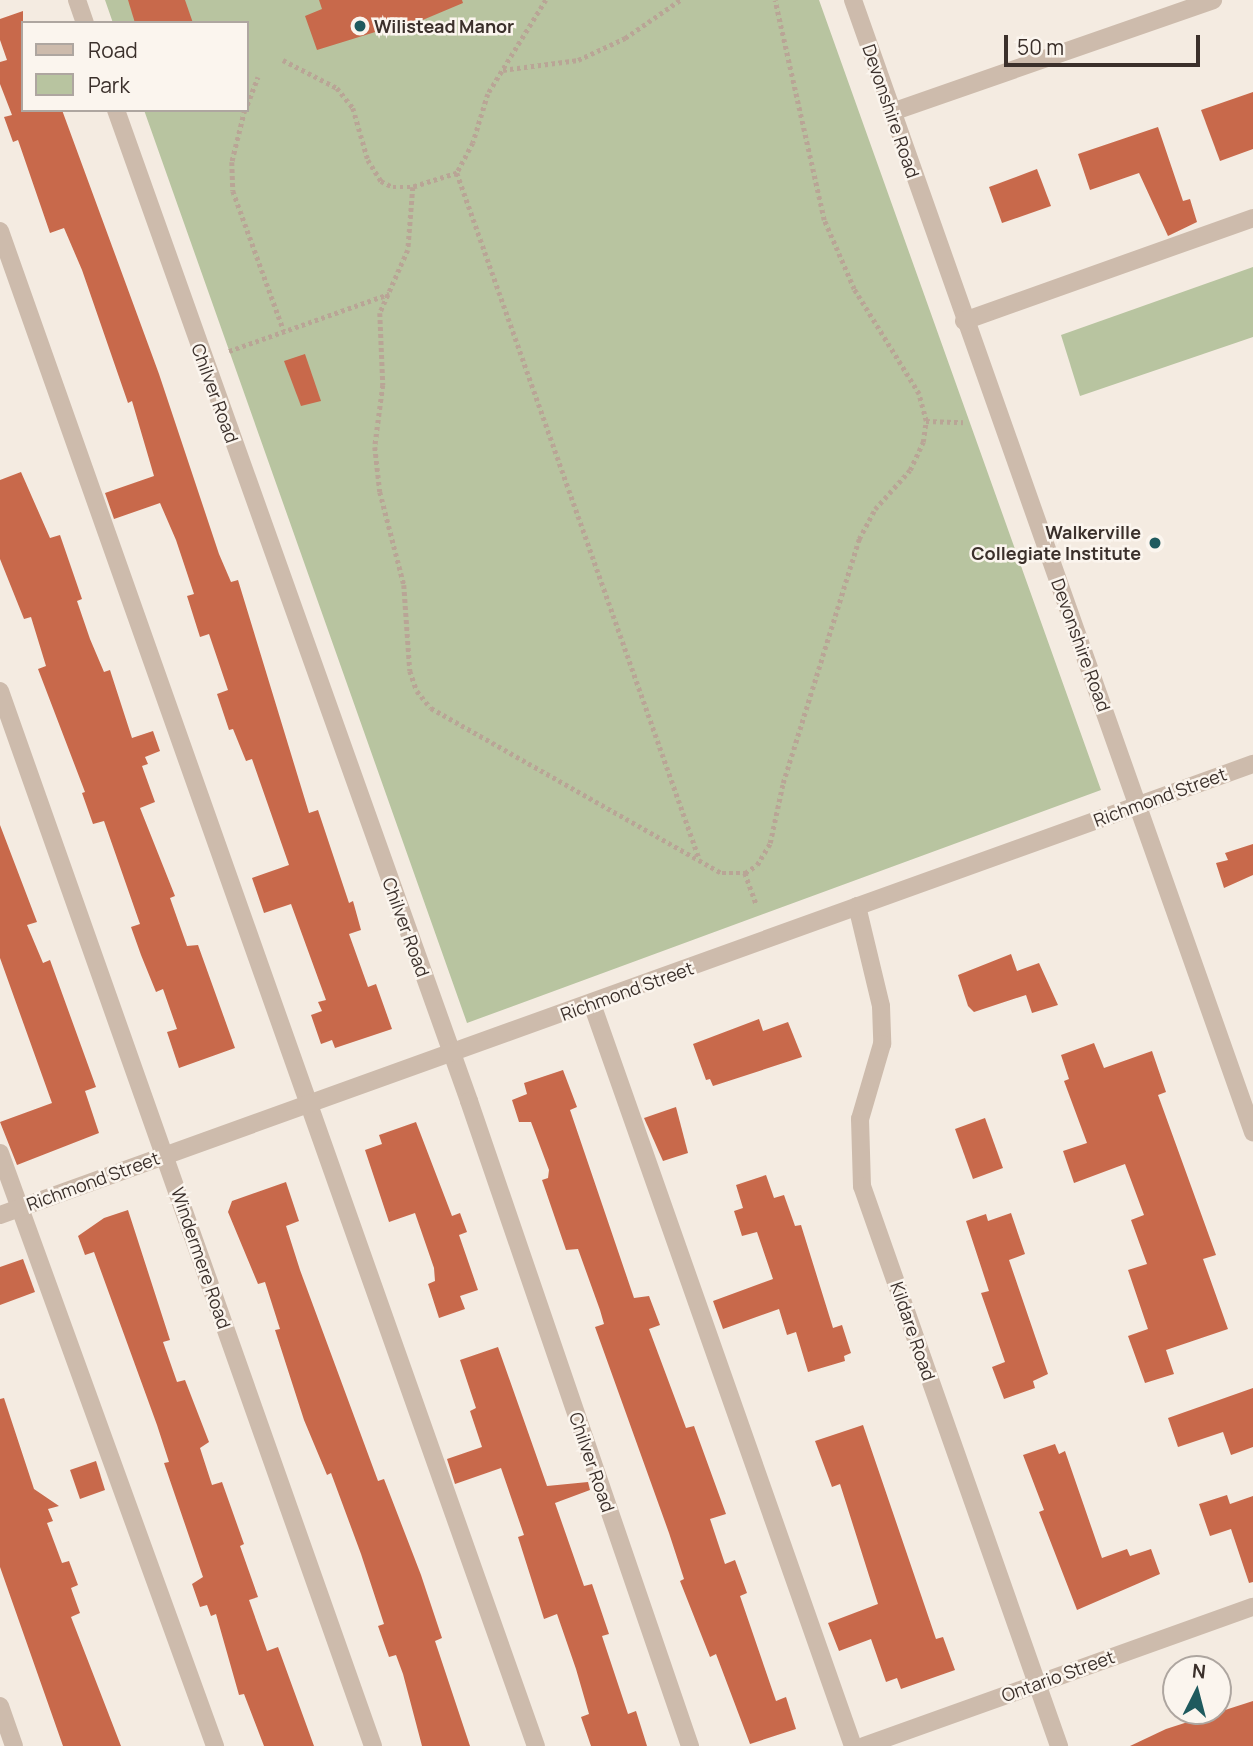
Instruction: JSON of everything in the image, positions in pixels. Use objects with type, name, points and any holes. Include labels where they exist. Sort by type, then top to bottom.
[{"type":"street","points":[[77,0],[84,21]]},
{"type":"street","name":"Devonshire Road","points":[[853,0],[964,321],[1139,805],[1253,1132]]},
{"type":"street","points":[[892,112],[1213,0]]},
{"type":"street","name":"Chilver Road","points":[[117,112],[452,1052],[690,1746]]},
{"type":"street","points":[[964,321],[1253,218]]},
{"type":"street","points":[[0,231],[536,1746]]},
{"type":"street","name":"Windermere Road","points":[[0,691],[373,1746]]},
{"type":"street","name":"Richmond Street","points":[[0,1214],[592,1004],[1253,764]]},
{"type":"street","name":"Kildare Road","points":[[857,906],[881,1006],[882,1044],[860,1119],[862,1186],[1059,1746]]},
{"type":"street","points":[[592,1004],[853,1746]]},
{"type":"street","points":[[0,1153],[23,1206],[215,1746]]},
{"type":"street","name":"Ontario Street","points":[[864,1746],[1253,1607]]},
{"type":"street","points":[[0,1706],[14,1746]]},
{"type":"path","points":[[283,60],[337,88],[354,108],[368,160],[381,181],[393,187],[413,187],[457,173],[473,143],[488,94],[546,0]]},
{"type":"path","points":[[503,70],[579,60],[625,38],[680,0]]},
{"type":"path","points":[[413,187],[408,250],[380,313],[383,385],[375,447],[380,492],[404,585],[410,671],[417,691],[431,708],[722,873],[745,873],[757,865],[770,843],[783,783],[859,539],[875,509],[910,470],[923,442],[926,421],[919,394],[854,289],[824,220],[775,0]]},
{"type":"path","points":[[248,102],[258,77]]},
{"type":"path","points":[[244,112],[232,162],[233,191],[284,331]]},
{"type":"path","points":[[457,173],[699,858]]},
{"type":"path","points":[[229,351],[389,294]]},
{"type":"path","points":[[926,421],[963,422]]},
{"type":"path","points":[[745,873],[756,903]]},
{"type":"green space","points":[[105,0],[819,0],[1101,790],[467,1023],[145,112],[248,112],[248,21],[112,21]]},
{"type":"green space","points":[[1253,267],[1253,337],[1080,396],[1061,335]]},
{"type":"building","points":[[128,0],[185,0],[192,21],[134,21]]},
{"type":"building","name":"Wilistead Manor","points":[[319,0],[462,0],[463,3],[387,35],[385,29],[317,50],[305,16],[322,9]]},
{"type":"building","points":[[23,11],[21,112],[63,112],[159,374],[219,554],[231,582],[238,580],[309,813],[318,810],[349,903],[353,901],[361,930],[349,934],[368,987],[376,984],[392,1029],[335,1048],[332,1040],[321,1044],[311,1015],[322,1011],[318,1002],[326,1000],[291,904],[264,913],[252,878],[289,865],[252,759],[246,761],[233,729],[229,730],[217,694],[228,690],[209,634],[200,637],[187,596],[194,594],[160,503],[114,519],[105,493],[154,476],[132,401],[128,403],[82,270],[64,228],[50,233],[18,140],[13,142],[4,117],[12,115],[0,84],[0,62],[7,60],[0,40],[0,19]]},
{"type":"building","points":[[1253,92],[1253,149],[1220,161],[1201,110]]},
{"type":"building","points":[[1158,127],[1183,201],[1190,199],[1197,222],[1168,236],[1139,173],[1090,190],[1078,154]]},
{"type":"building","points":[[1037,169],[1051,206],[1002,223],[989,187]]},
{"type":"building","points":[[305,354],[321,401],[301,406],[284,361]]},
{"type":"building","points":[[21,472],[50,538],[60,535],[82,599],[77,601],[90,639],[104,672],[110,670],[132,738],[153,731],[160,751],[145,757],[148,764],[142,766],[155,802],[140,808],[175,896],[170,898],[187,946],[198,945],[235,1048],[179,1068],[167,1032],[177,1029],[163,989],[156,992],[131,927],[140,924],[104,821],[93,824],[82,793],[85,792],[38,669],[46,666],[31,617],[24,619],[0,559],[0,480]]},
{"type":"building","points":[[0,825],[37,922],[27,925],[43,963],[50,960],[96,1087],[85,1091],[99,1133],[17,1165],[0,1122],[52,1103],[0,958]]},
{"type":"building","points":[[1253,844],[1253,875],[1224,888],[1216,863],[1228,860],[1225,853]]},
{"type":"building","points":[[1011,954],[1017,971],[1039,963],[1058,1005],[1032,1013],[1026,995],[974,1012],[968,1006],[958,975]]},
{"type":"building","points":[[759,1019],[763,1031],[788,1022],[802,1057],[713,1086],[710,1079],[706,1080],[693,1044]]},
{"type":"building","points":[[1094,1043],[1104,1068],[1152,1051],[1166,1092],[1158,1095],[1216,1255],[1203,1259],[1228,1329],[1166,1350],[1174,1374],[1145,1383],[1128,1336],[1148,1329],[1128,1270],[1147,1264],[1131,1220],[1144,1215],[1125,1164],[1074,1183],[1063,1151],[1087,1143],[1064,1081],[1069,1079],[1061,1055]]},
{"type":"building","points":[[563,1070],[577,1107],[570,1110],[634,1298],[649,1296],[660,1325],[649,1329],[686,1428],[694,1426],[726,1514],[710,1519],[725,1564],[735,1560],[747,1593],[740,1596],[776,1701],[786,1697],[796,1729],[750,1744],[716,1654],[710,1657],[680,1581],[684,1579],[669,1533],[595,1327],[604,1324],[600,1310],[578,1249],[566,1250],[542,1180],[548,1178],[549,1170],[531,1122],[519,1122],[512,1100],[527,1094],[524,1083]]},
{"type":"building","points":[[676,1107],[688,1153],[663,1161],[644,1118]]},
{"type":"building","points":[[985,1118],[1003,1168],[973,1179],[955,1129]]},
{"type":"building","points":[[416,1122],[452,1216],[460,1213],[467,1232],[459,1235],[478,1290],[460,1296],[465,1309],[439,1318],[428,1284],[435,1281],[434,1268],[415,1213],[389,1222],[365,1150],[382,1144],[379,1135]]},
{"type":"building","points":[[766,1175],[774,1198],[784,1195],[795,1226],[801,1225],[833,1328],[842,1325],[851,1353],[844,1356],[845,1361],[808,1372],[796,1332],[787,1335],[779,1309],[723,1329],[713,1301],[773,1279],[757,1232],[742,1236],[734,1211],[743,1208],[736,1185]]},
{"type":"building","points":[[286,1182],[299,1221],[286,1226],[300,1270],[378,1481],[384,1479],[421,1575],[442,1638],[435,1641],[470,1746],[422,1746],[403,1674],[396,1655],[389,1657],[378,1626],[384,1624],[361,1554],[331,1473],[327,1475],[304,1420],[275,1330],[280,1329],[265,1282],[258,1284],[228,1212],[232,1201]]},
{"type":"building","points":[[128,1210],[170,1340],[163,1342],[177,1382],[185,1380],[209,1442],[200,1448],[212,1485],[222,1482],[244,1544],[240,1546],[258,1597],[249,1600],[267,1651],[278,1647],[314,1746],[264,1746],[244,1694],[239,1695],[216,1614],[211,1616],[207,1605],[200,1607],[192,1584],[203,1577],[164,1463],[169,1462],[157,1425],[94,1252],[85,1255],[78,1236],[104,1218]]},
{"type":"building","points":[[1011,1213],[1025,1254],[1009,1260],[1048,1374],[1033,1381],[1035,1388],[1004,1399],[992,1367],[1005,1362],[981,1293],[989,1291],[966,1221],[986,1214],[988,1221]]},
{"type":"building","points":[[23,1259],[35,1292],[0,1305],[0,1267]]},
{"type":"building","points":[[498,1347],[547,1486],[588,1482],[590,1490],[555,1503],[584,1586],[592,1584],[609,1634],[602,1636],[628,1714],[636,1711],[647,1746],[591,1746],[581,1717],[589,1714],[576,1669],[557,1614],[544,1619],[518,1537],[524,1535],[501,1468],[455,1484],[447,1459],[482,1447],[470,1411],[476,1408],[460,1360]]},
{"type":"building","points":[[1253,1388],[1253,1447],[1231,1455],[1223,1432],[1178,1447],[1168,1418]]},
{"type":"building","points":[[4,1398],[34,1489],[59,1506],[48,1509],[53,1521],[47,1523],[62,1563],[69,1561],[78,1585],[71,1588],[80,1613],[71,1617],[121,1746],[63,1746],[0,1567],[0,1399]]},
{"type":"building","points":[[863,1425],[936,1639],[943,1637],[955,1670],[901,1689],[897,1678],[886,1682],[871,1639],[839,1651],[828,1623],[878,1604],[840,1484],[832,1487],[815,1441]]},
{"type":"building","points":[[1055,1444],[1059,1454],[1065,1451],[1102,1558],[1127,1549],[1130,1556],[1151,1549],[1160,1574],[1077,1610],[1039,1512],[1044,1510],[1023,1455]]},
{"type":"building","points":[[96,1461],[105,1490],[80,1499],[70,1470]]},
{"type":"building","points":[[1227,1495],[1230,1504],[1253,1496],[1253,1582],[1249,1583],[1231,1529],[1210,1536],[1199,1504]]},
{"type":"building","points":[[1253,1701],[1253,1746],[1130,1746],[1178,1725],[1232,1725],[1232,1708]]},
{"type":"place","name":"Wilistead Manor","points":[[360,26]]},
{"type":"place","name":"Walkerville Collegiate Institute","points":[[1155,543]]}]
